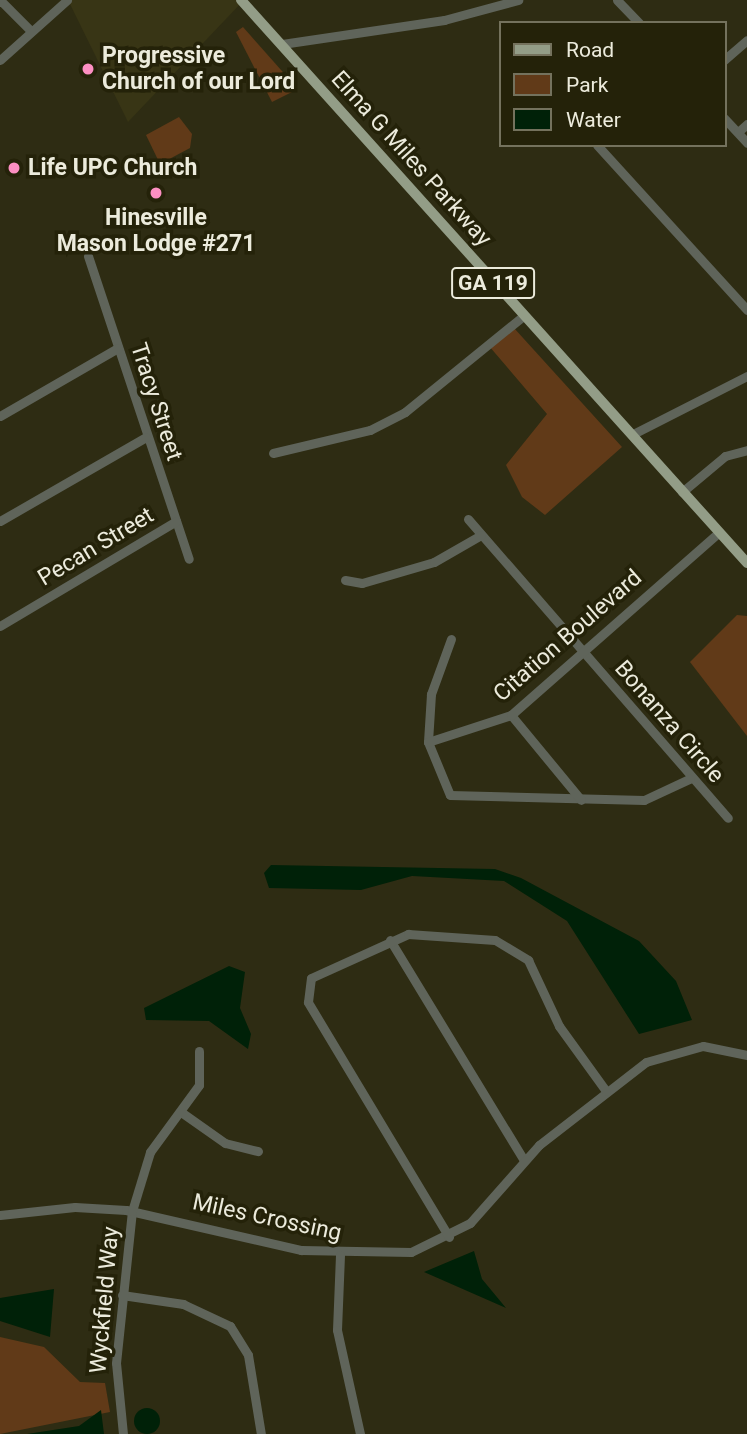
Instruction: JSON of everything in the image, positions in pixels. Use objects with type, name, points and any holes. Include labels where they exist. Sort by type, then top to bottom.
[{"type":"main road","name":"Elma G Miles Parkway","points":[[241,0],[747,563]]},
{"type":"street","points":[[0,60],[67,0]]},
{"type":"street","points":[[282,44],[444,20],[518,0]]},
{"type":"street","points":[[617,0],[637,21]]},
{"type":"street","points":[[0,1],[31,31]]},
{"type":"street","points":[[726,58],[747,40]]},
{"type":"street","points":[[726,120],[747,143]]},
{"type":"street","points":[[738,132],[747,124]]},
{"type":"street","points":[[599,147],[747,310]]},
{"type":"street","name":"Tracy Street","points":[[88,256],[189,559]]},
{"type":"street","points":[[273,453],[370,430],[405,412],[523,316]]},
{"type":"street","points":[[0,416],[118,348]]},
{"type":"street","points":[[633,434],[747,376]]},
{"type":"street","points":[[0,521],[146,436]]},
{"type":"street","points":[[682,492],[725,456],[747,450]]},
{"type":"street","name":"Bonanza Circle","points":[[468,519],[582,649],[690,779],[728,818]]},
{"type":"street","name":"Pecan Street","points":[[0,626],[176,521]]},
{"type":"street","name":"Citation Boulevard","points":[[428,742],[511,715],[582,649],[719,532]]},
{"type":"street","points":[[345,580],[362,583],[434,562],[481,535]]},
{"type":"street","points":[[451,639],[431,694],[428,742],[450,796],[581,800],[656,798],[690,779]]},
{"type":"street","points":[[511,715],[581,800]]},
{"type":"street","points":[[449,1237],[308,1002],[306,989],[320,971],[390,940],[450,933],[513,948],[528,960],[559,1026],[606,1091]]},
{"type":"street","points":[[390,940],[524,1160]]},
{"type":"street","name":"Miles Crossing","points":[[0,1215],[75,1207],[132,1211],[340,1255],[411,1252],[449,1237],[470,1223],[524,1160],[606,1091],[646,1062],[676,1050],[704,1046],[747,1055]]},
{"type":"street","name":"Wyckfield Way","points":[[123,1434],[116,1378],[132,1211],[150,1152],[199,1085],[198,1051]]},
{"type":"street","points":[[181,1112],[225,1143],[258,1151]]},
{"type":"street","points":[[340,1255],[340,1351],[360,1434]]},
{"type":"street","points":[[122,1295],[183,1304],[230,1326],[248,1355],[261,1434]]},
{"type":"shaded area","points":[[68,0],[244,0],[128,122]]},
{"type":"green space","points":[[243,27],[296,90],[272,102],[236,32]]},
{"type":"green space","points":[[179,117],[192,134],[190,148],[160,164],[146,135]]},
{"type":"green space","points":[[514,328],[622,447],[545,515],[522,497],[506,465],[547,414],[489,346]]},
{"type":"green space","points":[[737,615],[747,616],[747,736],[690,662]]},
{"type":"green space","points":[[0,1337],[44,1347],[80,1382],[105,1383],[110,1412],[0,1434]]},
{"type":"water","points":[[271,865],[495,869],[521,878],[639,941],[676,981],[692,1020],[639,1034],[567,921],[504,881],[412,876],[361,890],[269,888],[264,873]]},
{"type":"water","points":[[229,966],[245,972],[240,1008],[251,1034],[248,1049],[209,1021],[146,1020],[144,1008]]},
{"type":"water","points":[[474,1251],[482,1279],[506,1308],[424,1272]]},
{"type":"water","points":[[54,1289],[50,1337],[0,1321],[0,1298]]},
{"type":"water","points":[[147,1408],[156,1412],[160,1421],[156,1430],[147,1434],[138,1430],[134,1421],[138,1412]]},
{"type":"water","points":[[101,1410],[104,1434],[27,1434],[79,1426]]},
{"type":"place","name":"Progressive Church of our Lord","points":[[88,69]]},
{"type":"place","name":"Life UPC Church","points":[[14,168]]},
{"type":"place","name":"Hinesville Mason Lodge #271","points":[[156,193]]}]
